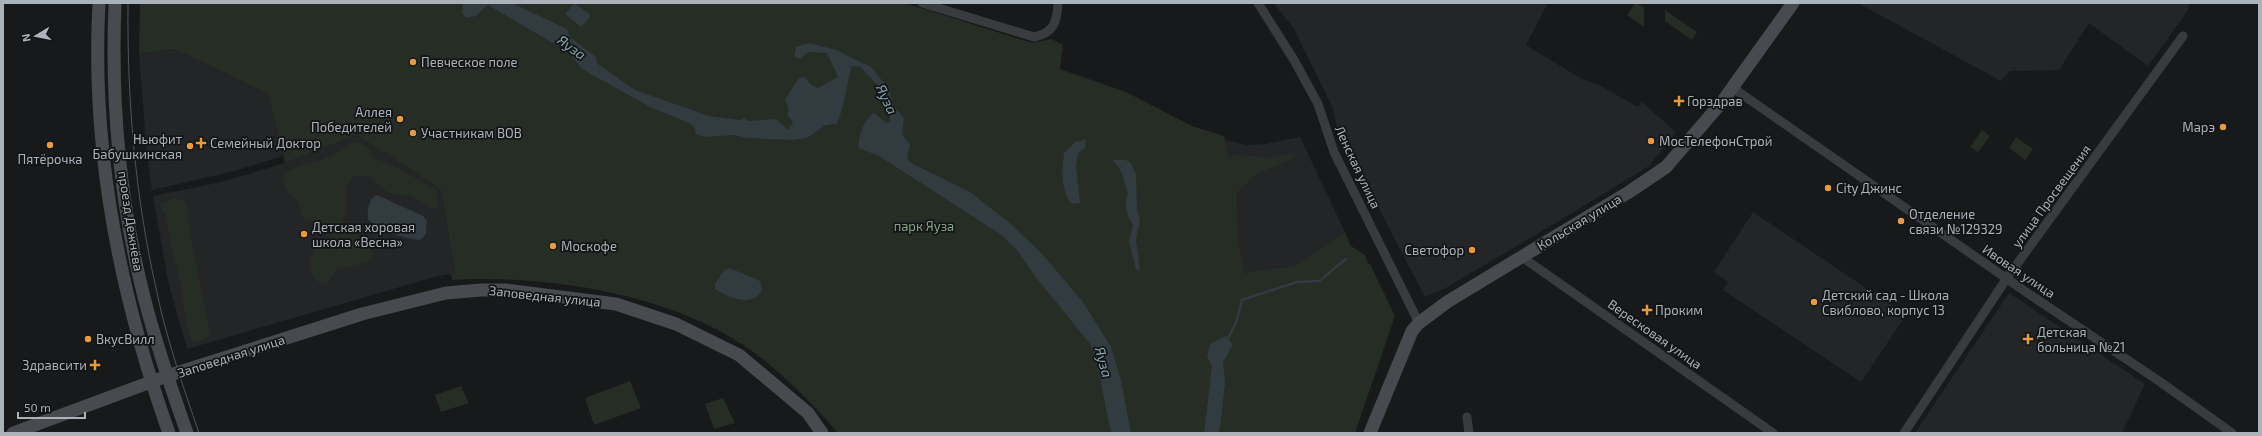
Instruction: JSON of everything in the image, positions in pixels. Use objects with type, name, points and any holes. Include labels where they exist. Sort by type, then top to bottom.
[{"type":"main road","name":"проезд Дежнёва","points":[[99,3],[100,90],[106,178],[131,311],[151,383],[169,433]]},
{"type":"main road","name":"проезд Дежнёва","points":[[115,3],[116,79],[120,153],[126,204],[144,297],[167,376],[187,433]]},
{"type":"main road","name":"Кольская улица","points":[[1370,433],[1405,343],[1419,323],[1447,302],[1629,192],[1666,167],[1695,135],[1733,88],[1793,3]]},
{"type":"main road","name":"Заповедная улица","points":[[14,433],[167,376],[402,302],[456,291],[506,290],[616,304],[676,324],[739,355],[808,413],[822,433]]},
{"type":"street","points":[[922,3],[1026,36],[1034,37],[1049,32],[1055,25],[1058,3]]},
{"type":"street","name":"Ленская улица","points":[[1258,3],[1294,60],[1318,104],[1334,152],[1419,323]]},
{"type":"street","name":"улица Просвещения","points":[[1904,433],[2007,279],[2183,36]]},
{"type":"street","name":"Ивовая улица","points":[[1733,88],[2007,279],[2160,380],[2232,433]]},
{"type":"street","name":"Вересковая улица","points":[[1522,257],[1773,433]]},
{"type":"street","points":[[1466,417],[1469,433]]},
{"type":"shaded area","points":[[1274,3],[1548,3],[1526,45],[1580,78],[1599,85],[1638,107],[1642,102],[1676,132],[1649,166],[1444,289],[1425,297],[1342,138],[1339,139],[1333,108],[1294,29]]},
{"type":"shaded area","points":[[1858,3],[2189,3],[2188,10],[2148,66],[2089,23],[2059,70],[2010,71],[2001,81]]},
{"type":"shaded area","points":[[174,49],[268,94],[283,156],[234,171],[152,190],[147,154],[139,54]]},
{"type":"shaded area","name":"Детская хоровая школа «Весна»","points":[[357,135],[441,190],[455,273],[434,277],[187,349],[168,281],[153,196],[222,182],[285,163]]},
{"type":"shaded area","points":[[1300,137],[1345,232],[1296,265],[1245,273],[1238,237],[1237,189],[1223,140],[1247,145],[1265,144]]},
{"type":"shaded area","name":"Детский сад - Школа Свиблово, корпус 13","points":[[1753,212],[1906,315],[1861,382],[1723,290],[1728,282],[1714,272]]},
{"type":"shaded area","name":"Детская больница №21","points":[[2009,293],[2145,384],[2122,433],[1915,433]]},
{"type":"green space","name":"парк Яуза","points":[[140,3],[905,3],[1032,43],[1052,39],[1063,45],[1060,69],[1126,92],[1192,126],[1224,136],[1229,159],[1235,154],[1268,158],[1298,152],[1292,159],[1257,174],[1237,192],[1238,237],[1245,273],[1296,265],[1345,232],[1351,246],[1365,255],[1368,264],[1370,264],[1395,316],[1355,433],[838,433],[816,408],[780,373],[754,352],[709,326],[676,311],[601,290],[563,284],[524,280],[452,280],[451,273],[455,273],[441,190],[357,135],[285,163],[268,94],[174,49],[139,54]]},
{"type":"green space","points":[[1635,3],[1644,7],[1644,27],[1627,15]]},
{"type":"green space","points":[[1665,10],[1697,32],[1692,40],[1665,21]]},
{"type":"green space","points":[[1982,130],[1990,136],[1978,152],[1970,147]]},
{"type":"green space","points":[[2016,137],[2033,149],[2025,160],[2009,148]]},
{"type":"green space","points":[[355,142],[371,149],[373,158],[390,164],[436,189],[438,207],[434,209],[412,197],[391,193],[383,189],[374,180],[367,176],[354,176],[346,187],[346,209],[342,220],[373,253],[371,261],[336,270],[326,284],[321,283],[313,276],[309,260],[318,245],[332,232],[326,224],[303,218],[297,200],[285,188],[283,175],[294,168],[324,159],[345,146]]},
{"type":"green space","points":[[172,198],[180,199],[187,205],[190,233],[210,333],[209,338],[192,343],[185,320],[181,286],[171,246],[166,217],[160,205]]},
{"type":"green space","points":[[630,381],[641,408],[594,425],[585,398]]},
{"type":"green space","points":[[461,386],[469,403],[441,412],[435,395]]},
{"type":"green space","points":[[723,398],[735,423],[714,429],[705,404]]},
{"type":"water","name":"Яуза","points":[[463,3],[512,3],[567,29],[570,37],[595,56],[598,64],[635,90],[709,116],[740,120],[744,118],[749,121],[776,119],[788,130],[793,122],[787,115],[789,110],[785,99],[799,78],[805,77],[810,84],[818,88],[838,77],[827,53],[808,52],[800,59],[794,57],[796,47],[810,43],[836,50],[871,67],[889,89],[893,105],[904,118],[902,134],[910,144],[907,158],[911,163],[970,192],[1011,224],[1043,255],[1083,302],[1111,347],[1121,380],[1131,433],[1111,433],[1096,359],[1090,344],[1034,275],[1017,250],[1003,236],[879,156],[858,148],[862,128],[870,116],[874,113],[886,123],[890,122],[890,116],[882,90],[860,67],[852,66],[842,110],[837,124],[826,125],[807,138],[793,140],[746,138],[735,135],[704,137],[696,134],[694,127],[689,123],[650,107],[582,69],[568,52],[488,5],[476,16],[467,18],[462,14]]},
{"type":"water","points":[[574,3],[590,14],[590,17],[581,27],[565,14]]},
{"type":"water","points":[[1086,139],[1085,148],[1078,153],[1076,166],[1080,203],[1072,204],[1065,192],[1063,180],[1062,173],[1064,153],[1075,142]]},
{"type":"water","points":[[1112,160],[1126,160],[1131,163],[1136,174],[1137,208],[1140,221],[1136,239],[1140,272],[1136,269],[1129,241],[1133,225],[1126,209],[1128,193],[1121,172]]},
{"type":"water","points":[[377,195],[423,216],[427,221],[426,234],[420,240],[406,238],[386,231],[368,220],[368,209],[370,202]]},
{"type":"water","points":[[730,268],[760,281],[762,290],[758,295],[753,299],[740,300],[715,289],[715,284],[724,270]]},
{"type":"water","points":[[1226,336],[1233,345],[1223,362],[1225,383],[1219,433],[1204,433],[1212,366],[1207,357],[1210,344]]},
{"type":"waterway","points":[[1227,340],[1236,323],[1242,300],[1297,282],[1319,281],[1346,259]]},
{"type":"tram line","points":[[128,3],[131,111],[143,218],[160,307],[175,362],[199,433]]},
{"type":"place","name":"Певческое поле","points":[[413,62]]},
{"type":"place","name":"Горздрав","points":[[1679,101]]},
{"type":"place","name":"Аллея Победителей","points":[[400,119]]},
{"type":"place","name":"Марэ","points":[[2223,127]]},
{"type":"place","name":"Участникам ВОВ","points":[[413,133]]},
{"type":"place","name":"МосТелефонСтрой","points":[[1651,141]]},
{"type":"place","name":"Семейный Доктор","points":[[201,143]]},
{"type":"place","name":"Пятёрочка","points":[[50,145]]},
{"type":"place","name":"Ньюфит Бабушкинская","points":[[190,146]]},
{"type":"place","name":"City Джинс","points":[[1828,188]]},
{"type":"place","name":"Отделение связи №129329","points":[[1901,221]]},
{"type":"place","name":"Детская хоровая школа «Весна»","points":[[304,234]]},
{"type":"place","name":"Москофе","points":[[553,246]]},
{"type":"place","name":"Светофор","points":[[1472,250]]},
{"type":"place","name":"Детский сад - Школа Свиблово, корпус 13","points":[[1814,302]]},
{"type":"place","name":"Проким","points":[[1647,310]]},
{"type":"place","name":"ВкусВилл","points":[[88,339]]},
{"type":"place","name":"Детская больница №21","points":[[2028,339]]},
{"type":"place","name":"Здравсити","points":[[95,365]]}]
